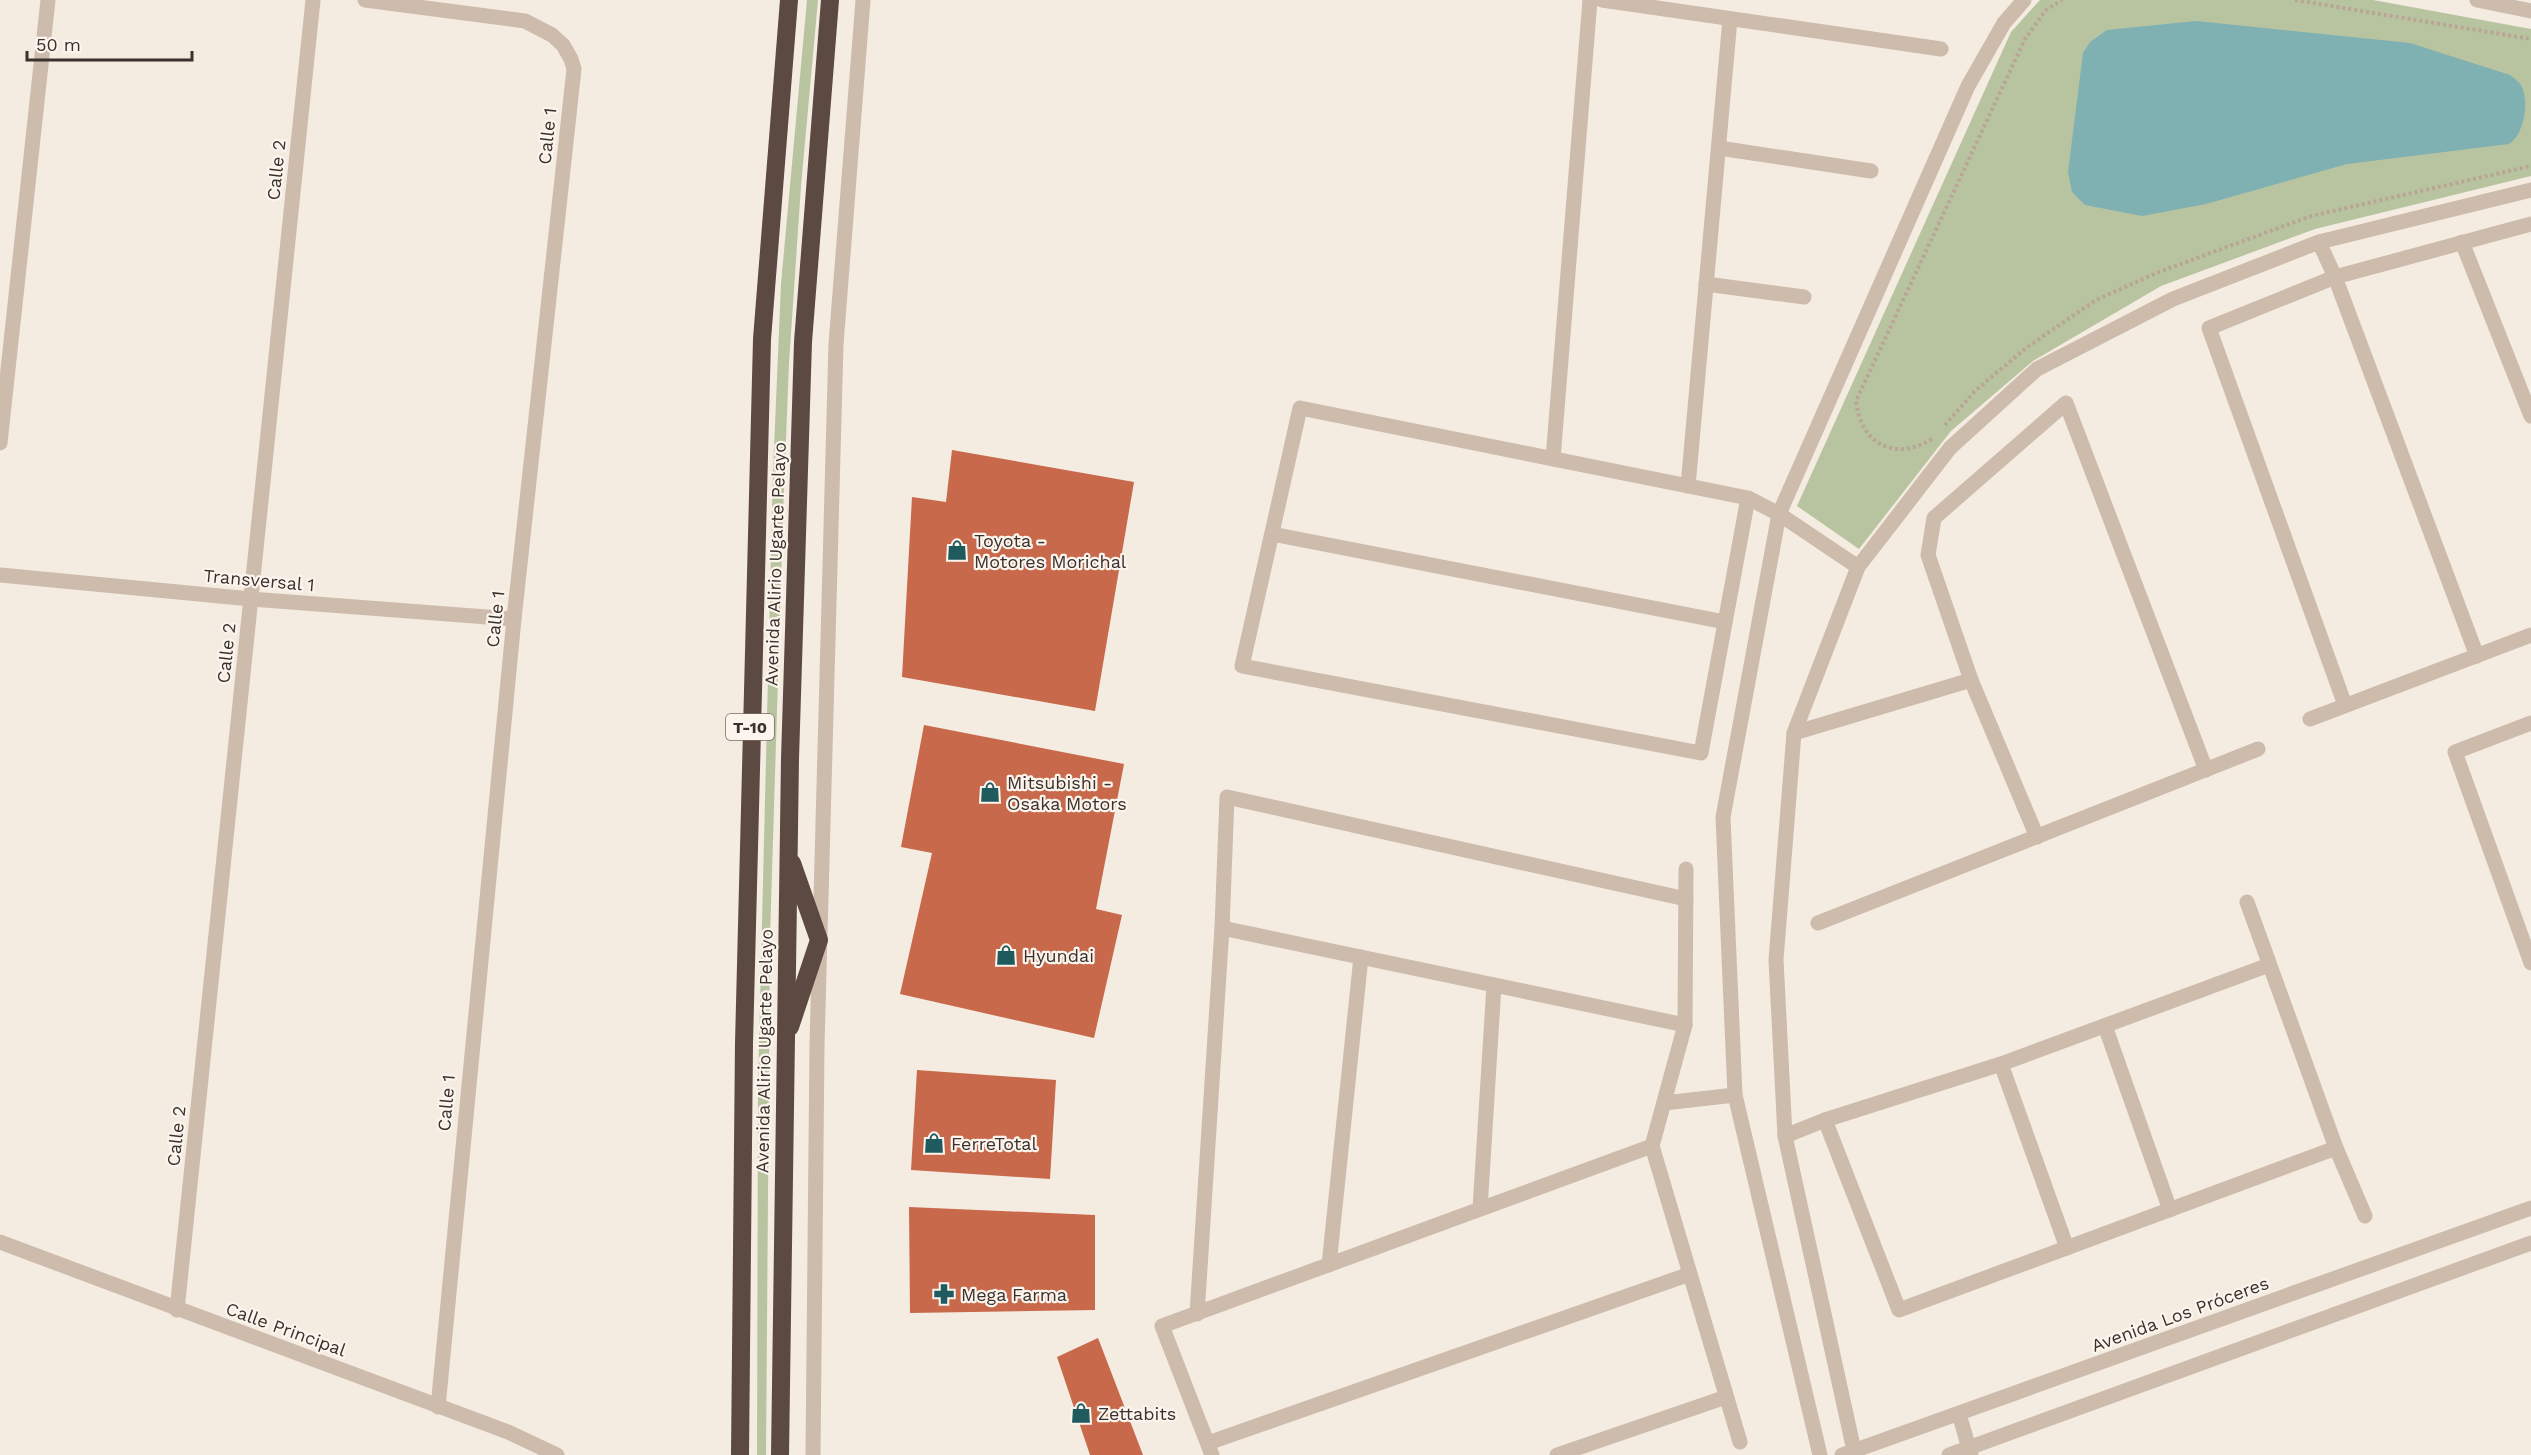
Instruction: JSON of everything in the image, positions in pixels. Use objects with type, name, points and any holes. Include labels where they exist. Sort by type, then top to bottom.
[{"type":"highway","name":"Avenida Alirio Ugarte Pelayo","points":[[740,1455],[744,1019],[761,374],[789,0]]},
{"type":"highway","name":"Avenida Alirio Ugarte Pelayo","points":[[780,1455],[784,1044],[803,342],[830,0]]},
{"type":"highway","points":[[784,1044],[819,940],[788,853]]},
{"type":"street","points":[[0,443],[48,0]]},
{"type":"street","name":"Calle 2","points":[[177,1310],[313,0]]},
{"type":"street","name":"Calle 1","points":[[365,0],[525,21],[552,35],[563,45],[574,69],[514,619],[438,1407]]},
{"type":"street","points":[[813,1455],[819,940],[836,344],[863,0]]},
{"type":"street","points":[[1553,459],[1590,0]]},
{"type":"street","points":[[1602,0],[1941,49]]},
{"type":"street","points":[[1820,1455],[1735,1095],[1723,817],[1779,514],[1968,86],[2004,23],[2024,0]]},
{"type":"street","points":[[2477,0],[2531,11]]},
{"type":"street","points":[[1688,486],[1731,19]]},
{"type":"street","points":[[1719,148],[1871,171]]},
{"type":"street","points":[[1850,1454],[1785,1136],[1776,960],[1794,733],[1858,567],[1950,448],[2037,369],[2173,299],[2319,242],[2531,190]]},
{"type":"street","points":[[2345,705],[2208,328],[2335,277],[2531,224]]},
{"type":"street","points":[[2319,242],[2335,277],[2476,656]]},
{"type":"street","points":[[2462,242],[2531,416]]},
{"type":"street","points":[[1706,284],[1804,297]]},
{"type":"street","points":[[2037,837],[1971,680],[1928,555],[1934,518],[2066,403],[2206,770]]},
{"type":"street","points":[[1748,498],[1701,753],[1242,666],[1300,408],[1748,498],[1779,514],[1858,567]]},
{"type":"street","points":[[1272,534],[1725,622]]},
{"type":"street","name":"Transversal 1","points":[[0,575],[251,599],[514,619]]},
{"type":"street","points":[[2310,719],[2531,635]]},
{"type":"street","points":[[1794,733],[1971,680]]},
{"type":"street","points":[[2531,723],[2455,752],[2531,963]]},
{"type":"street","points":[[1818,923],[2258,749]]},
{"type":"street","points":[[1197,1314],[1222,928],[1227,797],[1686,899]]},
{"type":"street","points":[[1686,869],[1685,1025],[1652,1146],[1740,1442]]},
{"type":"street","points":[[2247,902],[2336,1148],[2365,1216]]},
{"type":"street","points":[[1222,928],[1685,1025]]},
{"type":"street","points":[[1329,1265],[1361,957]]},
{"type":"street","points":[[1785,1136],[1825,1120],[2001,1064],[2269,965]]},
{"type":"street","points":[[1480,1209],[1494,985]]},
{"type":"street","points":[[2106,1026],[2170,1210]]},
{"type":"street","points":[[2001,1064],[2067,1248]]},
{"type":"street","points":[[1664,1103],[1735,1095]]},
{"type":"street","points":[[1825,1120],[1899,1310],[2336,1148]]},
{"type":"street","points":[[1652,1146],[1162,1326],[1210,1449],[1690,1274]]},
{"type":"street","name":"Avenida Los Próceres","points":[[1850,1454],[2531,1208]]},
{"type":"street","name":"Calle Principal","points":[[0,1242],[508,1432],[557,1455]]},
{"type":"street","points":[[1949,1455],[1970,1451],[2531,1243]]},
{"type":"street","points":[[1557,1455],[1726,1397]]},
{"type":"street","points":[[1959,1414],[1970,1451]]},
{"type":"path","points":[[1856,401],[2025,39],[2046,10],[2062,0]]},
{"type":"path","points":[[2295,0],[2531,39]]},
{"type":"green space","points":[[807,0],[818,0],[801,186],[789,363],[770,937],[766,1455],[757,1455],[758,1087],[773,472],[781,284]]},
{"type":"green space","points":[[2040,0],[2373,0],[2531,29],[2531,176],[2315,229],[2161,286],[2033,361],[1951,431],[1859,549],[1797,506],[2011,32]]},
{"type":"water","points":[[2196,21],[2410,43],[2510,75],[2520,84],[2524,92],[2525,108],[2522,126],[2509,144],[2347,164],[2206,204],[2142,216],[2085,205],[2072,192],[2068,172],[2083,53],[2090,42],[2107,30]]},
{"type":"building","points":[[952,450],[1134,482],[1095,711],[902,677],[912,497],[946,502]]},
{"type":"building","points":[[924,725],[1124,764],[1096,909],[1122,915],[1094,1038],[900,994],[932,853],[901,847]]},
{"type":"building","points":[[917,1070],[1056,1080],[1050,1179],[911,1170]]},
{"type":"building","points":[[909,1207],[1095,1215],[1095,1310],[910,1313]]},
{"type":"building","points":[[1098,1338],[1143,1455],[1090,1455],[1057,1357]]},
{"type":"place","name":"Toyota - Motores Morichal","points":[[957,550]]},
{"type":"place","name":"Mitsubishi - Osaka Motors","points":[[990,792]]},
{"type":"place","name":"Hyundai","points":[[1006,955]]},
{"type":"place","name":"FerreTotal","points":[[934,1143]]},
{"type":"place","name":"Mega Farma","points":[[944,1294]]},
{"type":"place","name":"Zettabits","points":[[1081,1413]]}]
